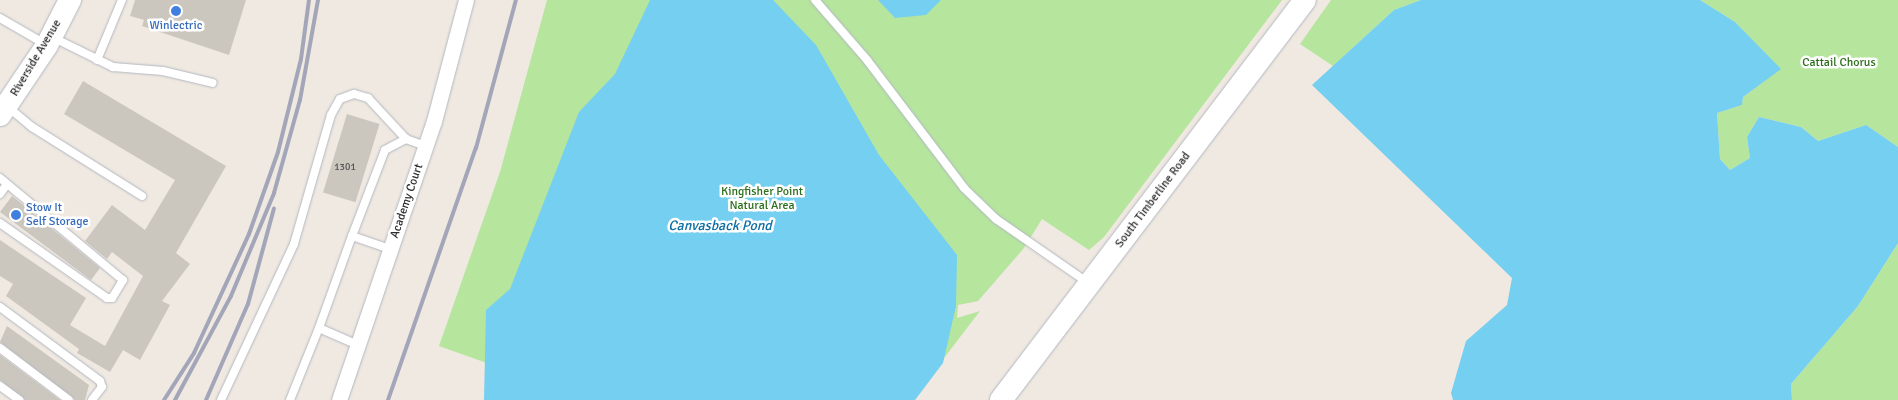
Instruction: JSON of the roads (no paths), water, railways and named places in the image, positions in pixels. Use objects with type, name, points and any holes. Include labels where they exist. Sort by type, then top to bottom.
[{"type":"main road","name":"Riverside Avenue","points":[[3,110],[49,41],[70,0]]},
{"type":"main road","name":"South Timberline Road","points":[[1001,400],[1305,0]]},
{"type":"street","name":"Academy Court","points":[[339,400],[426,146],[466,0]]},
{"type":"lane","points":[[97,60],[122,0]]},
{"type":"lane","points":[[815,0],[867,60],[964,188],[996,219],[1090,284]]},
{"type":"lane","points":[[0,18],[49,41],[113,67],[163,71],[213,83]]},
{"type":"lane","points":[[221,400],[294,244],[331,115],[340,99],[354,94],[368,98],[406,140],[426,146]]},
{"type":"lane","points":[[3,110],[142,196]]},
{"type":"lane","points":[[290,400],[319,328],[385,150],[406,140]]},
{"type":"lane","points":[[0,178],[123,280],[112,298],[107,298],[0,223]]},
{"type":"lane","points":[[0,194],[7,184]]},
{"type":"lane","points":[[352,236],[390,249]]},
{"type":"lane","points":[[0,318],[3,309],[100,381],[102,387],[92,400]]},
{"type":"lane","points":[[319,328],[358,345]]},
{"type":"lane","points":[[0,348],[69,400]]},
{"type":"lane","points":[[0,386],[19,400]]},
{"type":"water","name":"Canvasback Pond","points":[[650,0],[773,0],[816,45],[879,155],[957,255],[956,306],[943,363],[915,400],[484,400],[486,310],[510,289],[579,112],[615,74]]},
{"type":"water","points":[[878,0],[941,0],[926,15],[895,18]]},
{"type":"water","points":[[1421,0],[1700,0],[1735,22],[1781,69],[1743,97],[1742,105],[1717,113],[1720,159],[1730,170],[1750,158],[1747,137],[1759,117],[1801,127],[1818,141],[1866,125],[1898,147],[1898,243],[1858,306],[1791,384],[1792,400],[1453,400],[1451,393],[1466,341],[1507,305],[1512,278],[1312,85],[1394,10]]},
{"type":"railway","points":[[164,400],[194,353],[249,234],[278,152],[301,59],[309,0]]},
{"type":"railway","points":[[175,400],[231,296],[274,193],[300,100],[318,0]]},
{"type":"railway","points":[[388,400],[476,148],[516,0]]},
{"type":"railway","points":[[206,400],[248,304],[274,208]]},
{"type":"place","name":"Winlectric","points":[[176,11]]},
{"type":"place","name":"Stow It Self Storage","points":[[16,215]]},
{"type":"park label","name":"Cattail Chorus","points":[[1839,63]]},
{"type":"park label","name":"Kingfisher Point Natural Area","points":[[762,199]]}]
